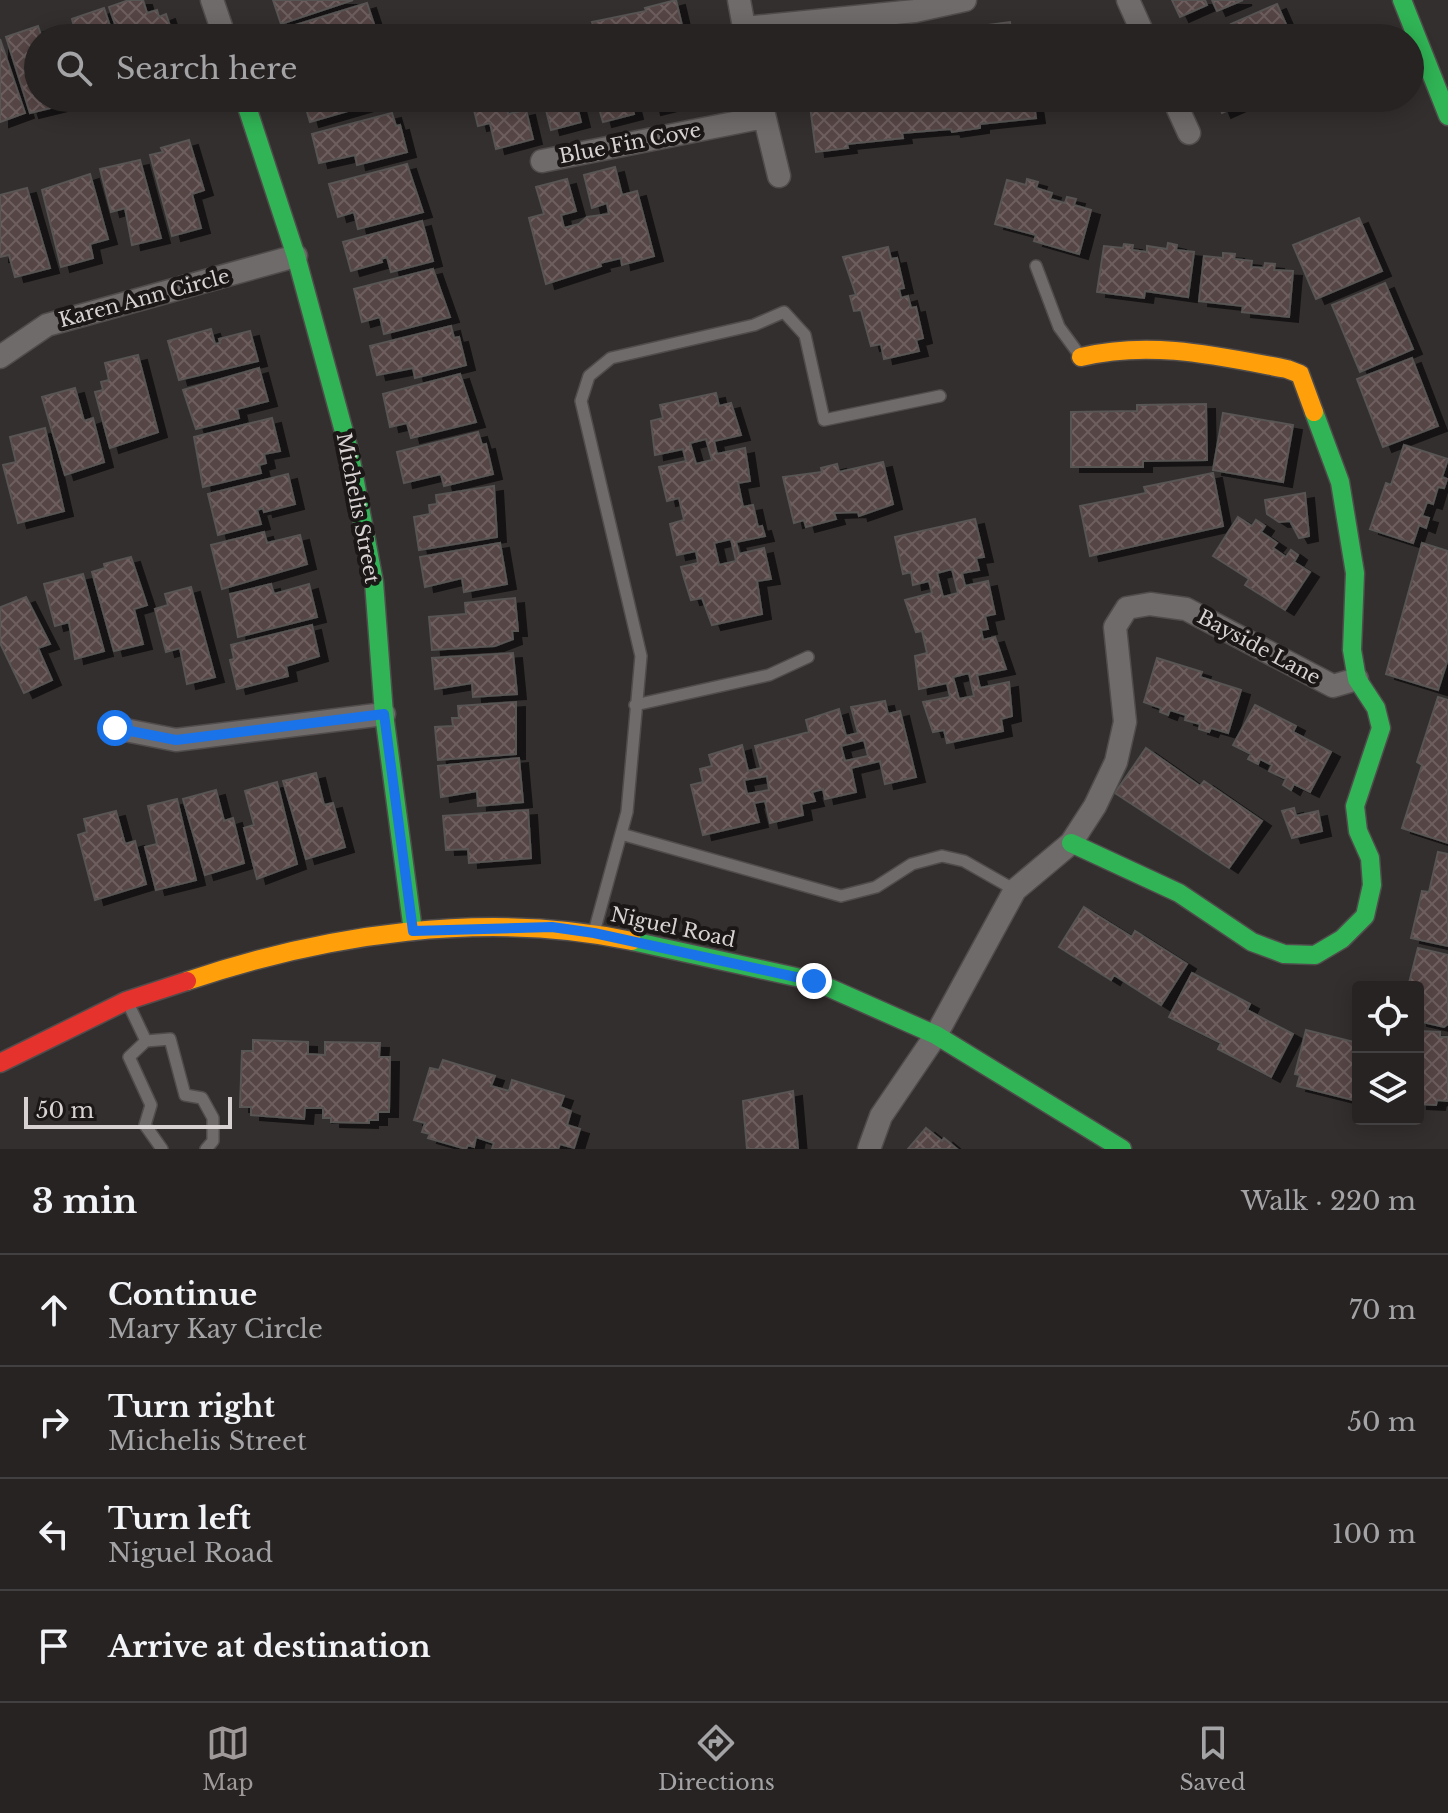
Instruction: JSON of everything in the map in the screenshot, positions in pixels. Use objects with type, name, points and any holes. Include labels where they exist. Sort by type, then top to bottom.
[{"type":"street","points":[[212,0],[220,24]]},
{"type":"street","points":[[739,0],[743,24]]},
{"type":"street","points":[[815,24],[915,11],[965,0]]},
{"type":"street","points":[[1128,0],[1139,24]]},
{"type":"street","points":[[1402,0],[1412,24]]},
{"type":"street","points":[[1424,55],[1448,116]]},
{"type":"street","name":"Michelis Street","points":[[249,112],[296,256],[349,450],[374,582],[384,714],[413,931]]},
{"type":"street","name":"Blue Fin Cove","points":[[542,161],[742,112]]},
{"type":"street","points":[[763,112],[779,176]]},
{"type":"street","points":[[1179,112],[1189,133]]},
{"type":"street","name":"Karen Ann Circle","points":[[0,357],[47,325],[296,256]]},
{"type":"street","points":[[869,1149],[881,1116],[936,1035],[1015,890],[1071,843],[1179,893],[1252,942],[1284,954],[1315,955],[1342,939],[1365,916],[1372,885],[1370,858],[1358,831],[1355,806],[1381,728],[1376,708],[1357,679],[1352,650],[1355,573],[1340,482],[1300,374],[1287,369],[1160,347],[1099,351],[1081,357]]},
{"type":"street","name":"Bayside Lane","points":[[1071,843],[1095,806],[1116,762],[1125,722],[1116,635],[1118,618],[1127,608],[1150,604],[1186,609],[1333,686],[1357,679]]},
{"type":"street","points":[[115,728],[176,740],[384,714]]},
{"type":"street","name":"Niguel Road","points":[[0,1063],[126,1001],[260,956],[413,931],[552,927],[594,933],[814,981],[936,1035],[1122,1149]]},
{"type":"lane","points":[[1036,266],[1059,327],[1081,357]]},
{"type":"lane","points":[[594,933],[627,812],[641,656],[581,401],[589,376],[611,358],[754,325],[784,312],[805,335],[824,420],[940,396]]},
{"type":"lane","points":[[635,705],[769,675],[808,657]]},
{"type":"lane","points":[[621,834],[841,896],[876,887],[912,864],[942,856],[964,861],[1015,890]]},
{"type":"lane","points":[[126,1001],[146,1041]]},
{"type":"lane","points":[[162,1149],[145,1125],[151,1105],[129,1057],[146,1041],[170,1039],[185,1095],[202,1098],[213,1118],[213,1141],[206,1149]]},
{"type":"building","points":[[129,0],[143,0],[147,13],[157,10],[159,17],[166,14],[169,24],[115,24],[109,7]]},
{"type":"building","points":[[273,0],[353,0],[281,24]]},
{"type":"building","points":[[676,0],[682,24],[592,22],[646,11],[645,8]]},
{"type":"building","points":[[1172,0],[1205,0],[1207,5],[1180,17]]},
{"type":"building","points":[[1212,0],[1243,0],[1217,11]]},
{"type":"building","points":[[367,3],[374,24],[299,24]]},
{"type":"building","points":[[1277,4],[1286,24],[1231,24]]},
{"type":"building","points":[[104,8],[109,24],[73,24],[72,19]]},
{"type":"building","points":[[24,31],[24,94],[6,37]]},
{"type":"building","points":[[0,39],[25,113],[0,122]]},
{"type":"building","points":[[307,112],[344,112],[310,122]]},
{"type":"building","points":[[474,112],[526,112],[533,139],[496,149],[490,123],[478,126]]},
{"type":"building","points":[[546,112],[578,112],[581,122],[551,130]]},
{"type":"building","points":[[600,112],[634,112],[634,114],[603,122]]},
{"type":"building","points":[[811,112],[1035,112],[1036,118],[980,124],[980,128],[952,132],[951,129],[902,133],[903,138],[847,144],[848,148],[816,152]]},
{"type":"building","points":[[392,113],[396,126],[400,125],[407,152],[357,165],[355,155],[319,163],[312,134]]},
{"type":"building","points":[[189,140],[204,190],[192,194],[201,228],[172,236],[150,155],[163,152],[161,148]]},
{"type":"building","points":[[140,160],[161,238],[132,245],[125,208],[111,212],[100,169]]},
{"type":"building","points":[[407,164],[423,212],[358,229],[354,212],[338,217],[329,184]]},
{"type":"building","points":[[615,167],[622,195],[637,191],[654,256],[622,265],[621,258],[600,263],[601,266],[546,284],[529,218],[544,214],[536,187],[567,179],[576,211],[561,215],[564,228],[579,224],[587,217],[609,214],[607,203],[592,208],[584,175]]},
{"type":"building","points":[[90,174],[108,239],[90,244],[93,258],[61,267],[42,190]]},
{"type":"building","points":[[1027,179],[1038,182],[1036,188],[1052,193],[1050,199],[1065,203],[1067,197],[1076,199],[1074,205],[1091,210],[1079,254],[1034,241],[1036,235],[995,224],[1007,180],[1026,185]]},
{"type":"building","points":[[27,188],[50,268],[15,277],[9,255],[0,257],[0,195]]},
{"type":"building","points":[[1359,218],[1382,271],[1316,299],[1293,245]]},
{"type":"building","points":[[422,221],[433,261],[391,272],[387,257],[381,259],[382,262],[351,271],[343,242]]},
{"type":"building","points":[[1168,243],[1177,245],[1176,250],[1194,252],[1188,297],[1145,291],[1144,298],[1097,292],[1104,246],[1123,248],[1124,244],[1133,245],[1132,250],[1147,252],[1147,246],[1167,249]]},
{"type":"building","points":[[888,247],[891,259],[897,258],[904,288],[899,289],[901,298],[908,296],[911,308],[916,307],[923,338],[916,340],[919,351],[884,359],[881,344],[871,346],[861,310],[854,311],[850,296],[856,295],[843,257]]},
{"type":"building","points":[[1223,253],[1235,254],[1234,259],[1252,261],[1251,267],[1264,268],[1265,263],[1275,264],[1274,270],[1293,271],[1289,317],[1242,312],[1243,306],[1199,301],[1204,256],[1223,258]]},
{"type":"building","points":[[433,269],[450,317],[384,334],[380,317],[362,322],[354,289]]},
{"type":"building","points":[[1385,283],[1413,349],[1360,372],[1332,305]]},
{"type":"building","points":[[451,326],[454,338],[459,337],[466,365],[415,378],[413,368],[377,375],[370,346]]},
{"type":"building","points":[[211,329],[215,344],[220,343],[219,339],[250,331],[258,361],[179,380],[168,341]]},
{"type":"building","points":[[138,355],[158,432],[110,448],[95,392],[103,390],[101,382],[109,380],[105,363]]},
{"type":"building","points":[[1412,358],[1438,426],[1383,447],[1357,379]]},
{"type":"building","points":[[259,368],[268,401],[237,409],[239,418],[196,429],[183,390]]},
{"type":"building","points":[[460,374],[476,422],[411,438],[407,423],[390,427],[383,394]]},
{"type":"building","points":[[75,388],[84,421],[93,418],[104,462],[65,475],[42,397]]},
{"type":"building","points":[[716,393],[719,406],[731,403],[741,435],[714,441],[717,454],[745,448],[750,481],[738,483],[743,507],[753,505],[758,527],[762,526],[765,536],[736,542],[739,554],[764,548],[771,579],[757,581],[762,614],[712,625],[702,598],[691,600],[681,567],[698,563],[696,551],[677,555],[670,524],[684,520],[679,498],[667,501],[659,467],[686,461],[683,449],[655,455],[651,421],[663,418],[660,405]],"holes":[[[706,439],[712,460],[696,464],[690,443]],[[731,539],[736,561],[719,565],[714,543]]]},
{"type":"building","points":[[1206,404],[1207,460],[1143,461],[1143,467],[1071,467],[1071,412],[1137,411],[1137,405]]},
{"type":"building","points":[[1223,413],[1293,425],[1283,482],[1213,470]]},
{"type":"building","points":[[272,418],[280,451],[264,454],[266,463],[259,465],[261,473],[203,487],[194,437]]},
{"type":"building","points":[[45,428],[64,511],[18,523],[3,465],[16,462],[10,437]]},
{"type":"building","points":[[478,432],[482,445],[486,444],[493,474],[444,486],[441,474],[404,483],[397,452]]},
{"type":"building","points":[[1404,445],[1448,459],[1442,477],[1447,479],[1444,488],[1438,487],[1433,504],[1427,502],[1422,516],[1429,518],[1426,528],[1419,525],[1413,543],[1370,529],[1386,483],[1391,485]]},
{"type":"building","points":[[883,462],[893,504],[859,516],[858,512],[834,513],[836,519],[806,527],[804,520],[794,523],[783,477],[822,472],[821,468],[837,464],[839,472]]},
{"type":"building","points":[[1213,473],[1223,526],[1090,556],[1080,506],[1146,493],[1144,487]]},
{"type":"building","points":[[288,474],[295,504],[264,512],[263,508],[257,510],[261,524],[218,535],[208,494]]},
{"type":"building","points":[[494,486],[497,537],[419,550],[414,517],[430,514],[429,505],[437,504],[436,495]]},
{"type":"building","points":[[1305,493],[1309,536],[1299,538],[1290,521],[1279,522],[1267,514],[1265,500]]},
{"type":"building","points":[[1238,517],[1252,526],[1256,520],[1265,526],[1261,532],[1277,543],[1273,548],[1286,557],[1291,550],[1298,555],[1294,562],[1310,572],[1285,610],[1245,585],[1249,579],[1213,556]]},
{"type":"building","points":[[975,519],[984,557],[976,558],[979,570],[962,573],[965,586],[988,581],[995,614],[985,616],[988,629],[981,630],[983,640],[995,637],[1006,669],[977,675],[980,688],[1009,682],[1012,716],[1001,719],[1003,731],[947,743],[944,730],[933,732],[923,702],[950,697],[947,683],[919,689],[915,656],[927,653],[922,631],[916,632],[905,600],[932,593],[929,581],[913,585],[911,572],[903,574],[895,537]],"holes":[[[952,569],[958,593],[943,597],[937,573]],[[969,673],[974,696],[959,699],[953,677]]]},
{"type":"building","points":[[264,532],[267,543],[300,535],[307,564],[222,589],[211,545]]},
{"type":"building","points":[[500,543],[507,584],[464,592],[462,578],[425,587],[420,557]]},
{"type":"building","points":[[1422,543],[1448,551],[1448,659],[1438,690],[1386,674]]},
{"type":"building","points":[[131,557],[147,605],[134,609],[143,644],[114,651],[92,572],[105,568],[104,564]]},
{"type":"building","points":[[83,574],[104,651],[75,659],[69,622],[55,626],[44,584]]},
{"type":"building","points":[[271,584],[274,594],[309,584],[317,617],[238,637],[230,594]]},
{"type":"building","points":[[191,587],[215,677],[187,684],[180,648],[166,652],[155,609],[168,605],[165,594]]},
{"type":"building","points":[[26,597],[50,644],[38,648],[52,680],[24,693],[0,643],[0,613],[1,607]]},
{"type":"building","points":[[515,598],[518,631],[512,631],[513,639],[495,646],[432,650],[429,617],[466,614],[465,603]]},
{"type":"building","points":[[312,625],[319,656],[286,666],[288,676],[237,689],[230,660],[234,659],[231,645]]},
{"type":"building","points":[[513,653],[517,694],[473,697],[472,683],[435,689],[432,658]]},
{"type":"building","points":[[1157,658],[1202,672],[1200,677],[1241,690],[1228,733],[1211,728],[1209,732],[1199,729],[1200,724],[1185,720],[1186,715],[1170,710],[1168,715],[1160,712],[1161,708],[1144,702]]},
{"type":"building","points":[[1438,697],[1448,700],[1448,843],[1402,828],[1422,765],[1417,762]]},
{"type":"building","points":[[885,701],[888,714],[900,711],[916,777],[885,784],[880,761],[851,768],[856,792],[825,799],[823,789],[812,792],[815,801],[801,804],[803,815],[770,823],[765,801],[754,803],[759,822],[703,835],[691,785],[703,782],[700,769],[712,766],[709,755],[742,745],[748,771],[761,768],[755,746],[809,732],[806,720],[839,709],[846,736],[858,733],[851,707]],"holes":[[[864,740],[868,756],[845,761],[841,746]],[[767,776],[769,790],[747,794],[744,780]]]},
{"type":"building","points":[[516,702],[516,754],[438,760],[435,727],[453,726],[452,718],[459,718],[458,706]]},
{"type":"building","points":[[1255,705],[1296,726],[1293,732],[1331,752],[1310,792],[1294,784],[1291,790],[1283,785],[1286,779],[1269,771],[1272,765],[1260,759],[1258,764],[1248,759],[1251,754],[1233,745]]},
{"type":"building","points":[[1146,748],[1200,786],[1204,781],[1262,821],[1229,868],[1115,793]]},
{"type":"building","points":[[519,758],[523,802],[478,806],[477,791],[441,797],[438,766]]},
{"type":"building","points":[[316,773],[324,805],[333,803],[345,847],[306,859],[283,781]]},
{"type":"building","points":[[277,782],[297,864],[257,879],[244,828],[254,825],[245,791]]},
{"type":"building","points":[[216,790],[224,821],[233,818],[244,863],[205,875],[183,799]]},
{"type":"building","points":[[177,799],[196,880],[156,890],[145,847],[157,844],[148,806]]},
{"type":"building","points":[[1294,808],[1296,816],[1318,811],[1322,831],[1292,838],[1282,811]]},
{"type":"building","points":[[528,810],[531,858],[469,863],[468,849],[446,850],[443,816]]},
{"type":"building","points":[[116,811],[125,844],[135,841],[146,884],[95,900],[78,835],[87,832],[84,819]]},
{"type":"building","points":[[1438,852],[1448,854],[1448,946],[1411,938],[1422,891],[1429,892]]},
{"type":"building","points":[[1084,907],[1132,937],[1135,931],[1187,964],[1161,1005],[1114,975],[1111,980],[1059,947]]},
{"type":"building","points":[[1418,948],[1448,955],[1448,1024],[1444,1027],[1424,1022],[1424,981],[1410,981]]},
{"type":"building","points":[[1192,973],[1250,1004],[1247,1010],[1293,1034],[1271,1077],[1218,1049],[1221,1043],[1169,1017]]},
{"type":"building","points":[[1306,1030],[1352,1042],[1352,1100],[1297,1086],[1300,1075],[1295,1074]]},
{"type":"building","points":[[1424,1031],[1440,1032],[1440,1037],[1448,1037],[1448,1101],[1437,1100],[1436,1105],[1424,1104]]},
{"type":"building","points":[[253,1040],[308,1042],[308,1054],[325,1055],[325,1042],[380,1043],[379,1057],[390,1057],[389,1112],[378,1112],[378,1120],[369,1120],[369,1123],[331,1122],[331,1118],[323,1118],[323,1108],[305,1108],[304,1119],[251,1115],[251,1107],[240,1107],[242,1051],[253,1051]]},
{"type":"building","points":[[443,1060],[495,1076],[491,1086],[509,1091],[512,1080],[564,1096],[560,1107],[571,1111],[567,1125],[580,1129],[574,1148],[560,1144],[558,1149],[492,1149],[494,1143],[476,1137],[474,1147],[468,1145],[466,1149],[428,1138],[430,1134],[422,1132],[425,1123],[414,1120],[430,1068],[439,1070]]},
{"type":"building","points":[[793,1091],[798,1149],[747,1149],[743,1101]]},
{"type":"building","points":[[926,1128],[942,1141],[944,1138],[957,1149],[908,1149]]},
{"type":"traffic: fast","points":[[1402,0],[1412,24]]},
{"type":"traffic: fast","points":[[1424,55],[1448,116]]},
{"type":"traffic: fast","points":[[249,112],[296,256],[349,450],[374,582],[384,714],[413,931]]},
{"type":"traffic: fast","points":[[1071,843],[1179,893],[1252,942],[1284,954],[1315,955],[1342,939],[1365,916],[1372,885],[1370,858],[1358,831],[1355,806],[1381,728],[1376,708],[1357,679],[1352,650],[1355,573],[1340,482],[1314,412]]},
{"type":"traffic: fast","points":[[632,941],[814,981],[936,1035],[1122,1149]]},
{"type":"traffic: slow","points":[[1081,357],[1107,352],[1159,350],[1210,355],[1287,369],[1300,374],[1314,412]]},
{"type":"traffic: slow","points":[[187,981],[295,951],[407,932],[520,928],[577,932],[632,941]]},
{"type":"traffic: jam","points":[[0,1063],[126,1001],[187,981]]},
{"type":"route","points":[[115,728],[176,740],[384,714],[413,931],[552,927],[594,933],[814,981]]}]
